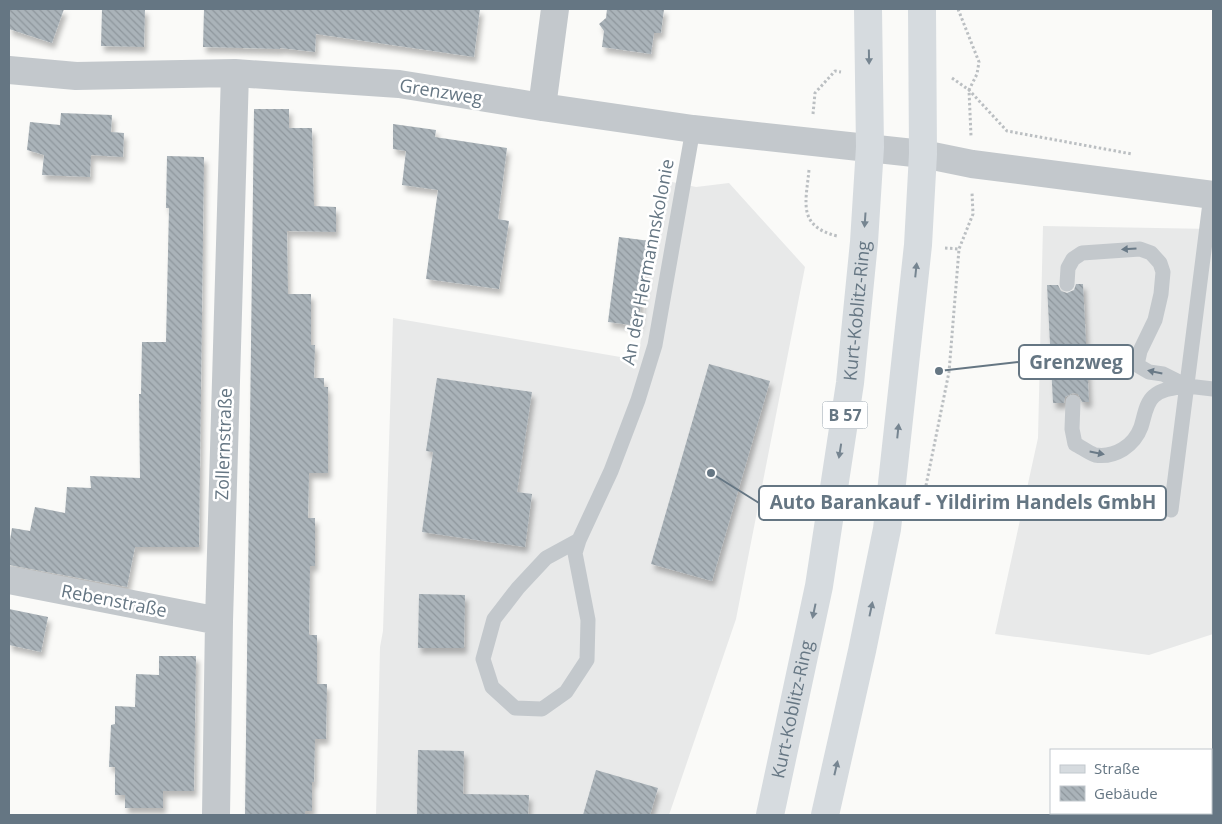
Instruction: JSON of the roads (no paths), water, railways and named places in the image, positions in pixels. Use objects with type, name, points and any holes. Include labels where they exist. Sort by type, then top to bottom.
[{"type":"main road","name":"Kurt-Koblitz-Ring","points":[[770,815],[821,577],[850,383],[864,242],[870,147],[868,9]]},
{"type":"main road","points":[[825,815],[862,651],[887,528],[918,245],[923,154],[922,9]]},
{"type":"street","points":[[542,107],[555,9]]},
{"type":"street","name":"Grenzweg","points":[[9,70],[76,76],[235,73],[400,84],[693,129],[923,154]]},
{"type":"street","name":"Zollernstraße","points":[[216,815],[219,621],[235,73]]},
{"type":"street","points":[[923,154],[972,164],[1212,195]]},
{"type":"street","name":"Rebenstraße","points":[[9,580],[219,621]]},
{"type":"lane","name":"An der Hermannskolonie","points":[[579,540],[546,558],[518,588],[494,619],[484,659],[492,686],[515,708],[542,709],[566,692],[587,660],[588,620],[575,553],[579,540],[611,471],[638,400],[655,345],[693,129]]},
{"type":"lane","points":[[1171,510],[1212,195]]},
{"type":"lane","points":[[1067,284],[1068,268],[1073,259],[1082,253],[1140,249],[1152,253],[1160,262],[1162,272],[1161,294],[1155,320],[1140,350],[1137,365],[1149,372],[1163,374],[1187,386]]},
{"type":"lane","points":[[1073,402],[1072,428],[1075,444],[1094,455],[1115,454],[1128,446],[1140,430],[1153,396],[1165,390],[1187,386],[1213,389]]},
{"type":"place","name":"Grenzweg","points":[[939,371]]},
{"type":"place","name":"Auto Barankauf - Yildirim Handels GmbH","points":[[711,473]]}]
